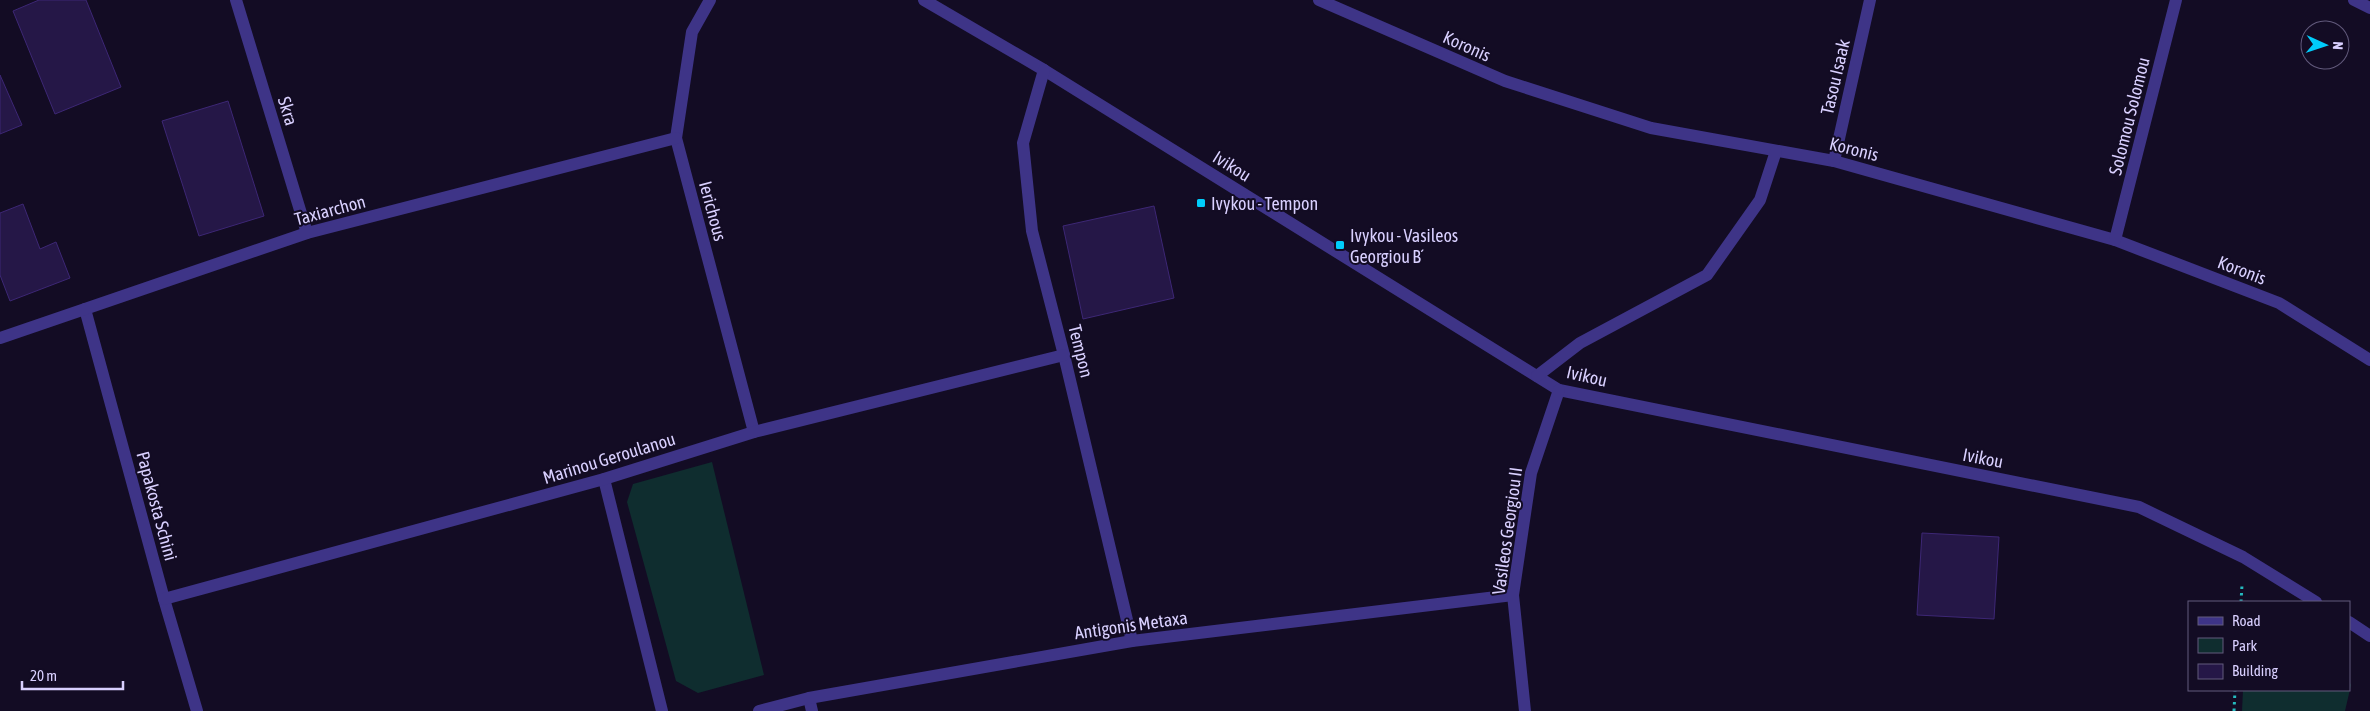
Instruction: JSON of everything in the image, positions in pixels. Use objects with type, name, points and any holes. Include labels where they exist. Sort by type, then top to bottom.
[{"type":"street","name":"Skra","points":[[236,0],[307,233]]},
{"type":"street","name":"Ierichous","points":[[710,0],[692,32],[676,138],[754,432]]},
{"type":"street","name":"Ivikou","points":[[924,0],[1044,70],[1559,390],[2139,507],[2243,557],[2314,601]]},
{"type":"street","name":"Koronis","points":[[1319,0],[1505,81],[1651,128],[1834,161],[2115,240],[2279,303],[2370,360]]},
{"type":"street","name":"Tasou Isaak","points":[[1834,161],[1870,0]]},
{"type":"street","name":"Solomou Solomou","points":[[2115,240],[2176,0]]},
{"type":"street","points":[[2354,0],[2370,8]]},
{"type":"street","name":"Tempon","points":[[1044,70],[1023,143],[1032,231],[1064,355],[1132,641]]},
{"type":"street","name":"Taxiarchon","points":[[0,338],[307,233],[676,138]]},
{"type":"street","points":[[1537,376],[1580,343],[1707,275],[1760,200],[1776,151]]},
{"type":"street","name":"Papakosta Schini","points":[[85,309],[164,599],[197,711]]},
{"type":"street","name":"Marinou Geroulanou","points":[[164,599],[604,479],[754,432],[1064,355]]},
{"type":"street","name":"Vasileos Georgiou II","points":[[1525,711],[1513,595],[1531,473],[1559,390]]},
{"type":"street","points":[[604,479],[662,711]]},
{"type":"street","name":"Antigonis Metaxa","points":[[759,711],[809,698],[1132,641],[1513,595]]},
{"type":"street","points":[[2350,623],[2370,636]]},
{"type":"street","points":[[809,698],[812,711]]},
{"type":"path","points":[[2234,711],[2236,691]]},
{"type":"green space","points":[[712,462],[764,675],[698,693],[676,681],[627,502],[633,484]]},
{"type":"green space","points":[[2243,691],[2350,691],[2345,711],[2242,711]]},
{"type":"building","points":[[39,0],[86,0],[121,87],[55,114],[13,11]]},
{"type":"building","points":[[0,75],[22,125],[0,134]]},
{"type":"building","points":[[228,101],[264,216],[199,236],[162,121]]},
{"type":"building","points":[[23,204],[40,249],[56,242],[70,278],[10,301],[0,275],[0,213]]},
{"type":"building","points":[[1154,206],[1174,298],[1083,319],[1063,226]]},
{"type":"building","points":[[1922,533],[1999,537],[1994,619],[1917,615]]},
{"type":"place","name":"Ivykou - Tempon","points":[[1201,203]]},
{"type":"place","name":"Ivykou - Vasileos Georgiou B´","points":[[1340,245]]}]
